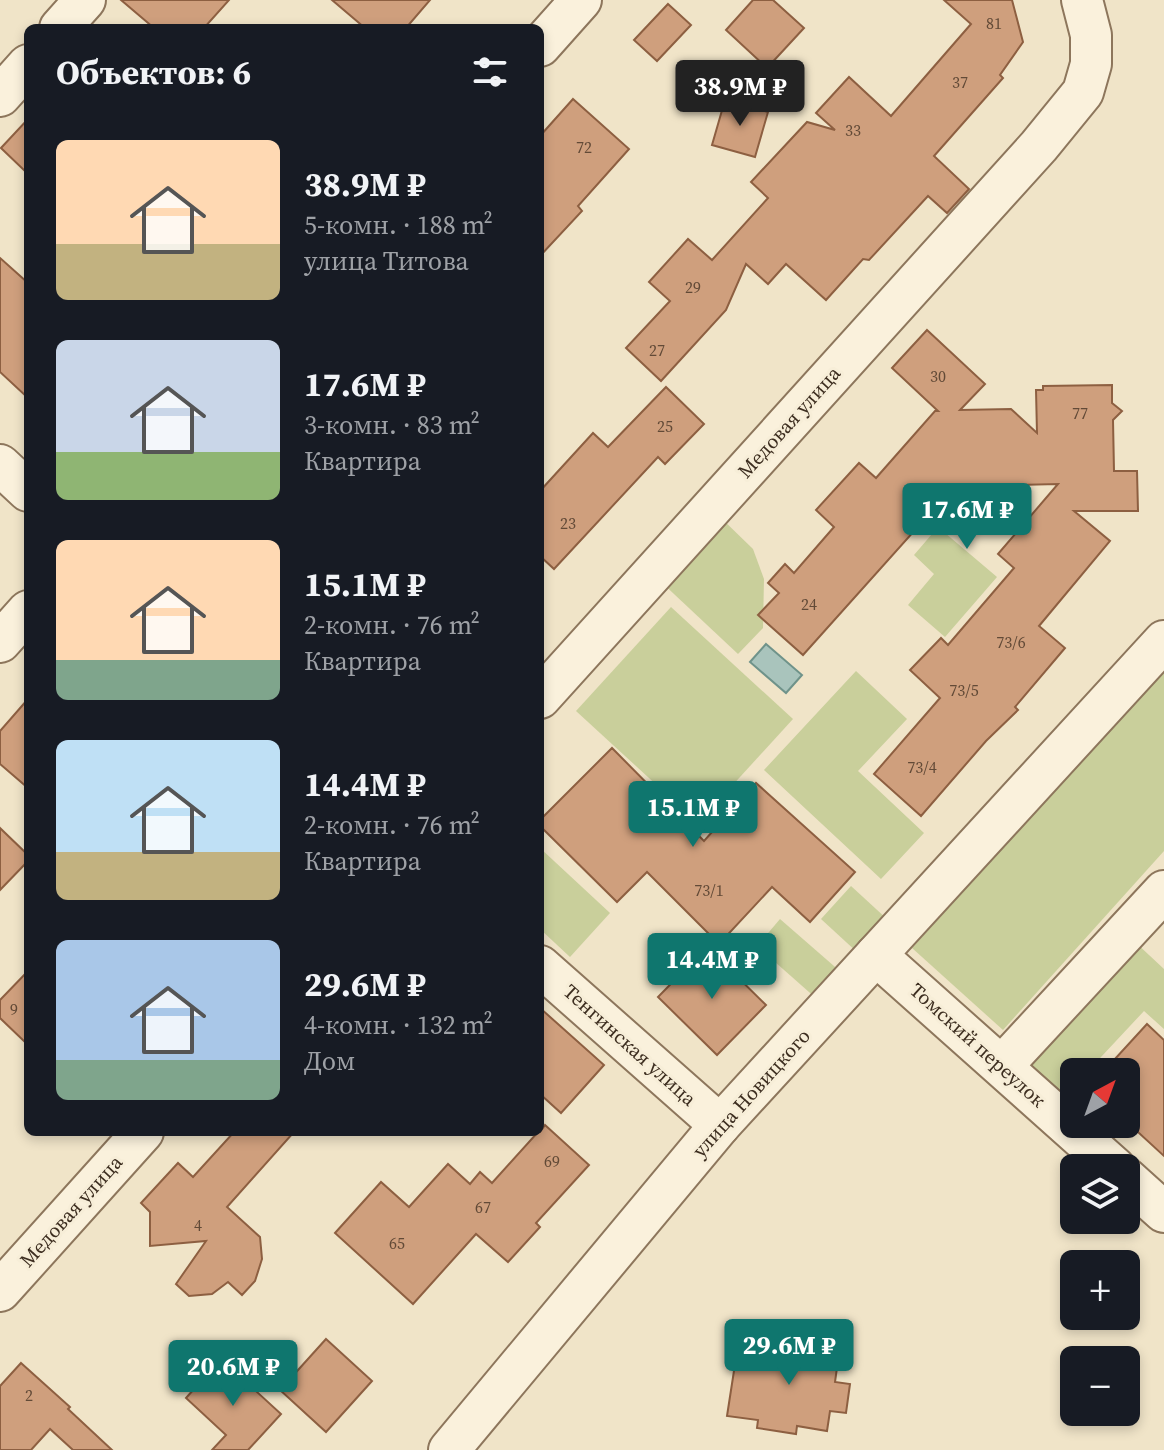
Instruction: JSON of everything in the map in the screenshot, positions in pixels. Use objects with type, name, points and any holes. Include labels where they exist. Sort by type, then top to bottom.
[{"type":"street","points":[[64,24],[85,0]]},
{"type":"street","points":[[544,42],[581,0]]},
{"type":"street","name":"Медовая улица","points":[[544,694],[1039,146],[1083,92],[1091,64],[1091,35],[1082,0]]},
{"type":"street","points":[[0,96],[24,69]]},
{"type":"street","points":[[0,465],[24,487]]},
{"type":"street","points":[[0,642],[24,615]]},
{"type":"street","name":"улица Новицкого","points":[[449,1450],[720,1125],[1164,641]]},
{"type":"street","points":[[1002,1066],[1164,891]]},
{"type":"street","name":"Томский переулок","points":[[876,955],[1099,1154]]},
{"type":"street","name":"Тенгинская улица","points":[[544,970],[720,1125]]},
{"type":"street","name":"Медовая улица","points":[[0,1291],[139,1136]]},
{"type":"street","points":[[1140,1191],[1164,1212]]},
{"type":"green space","points":[[718,515],[753,549],[764,579],[763,628],[738,654],[658,579]]},
{"type":"green space","points":[[938,527],[997,577],[945,637],[908,605],[934,574],[914,555]]},
{"type":"green space","points":[[671,607],[793,719],[698,823],[576,711]]},
{"type":"green space","points":[[1164,669],[1164,851],[1003,1030],[912,948]]},
{"type":"green space","points":[[856,671],[907,719],[858,771],[924,833],[881,879],[764,770]]},
{"type":"green space","points":[[544,852],[610,913],[570,957],[544,933]]},
{"type":"green space","points":[[851,886],[888,920],[858,953],[821,919]]},
{"type":"green space","points":[[780,919],[842,973],[818,1000],[757,946]]},
{"type":"green space","points":[[1134,941],[1164,969],[1164,1029],[1144,1011],[1100,1058],[1060,1058],[1060,1097],[1022,1063]]},
{"type":"water","points":[[766,644],[802,675],[786,693],[750,662]]},
{"type":"building","points":[[121,0],[229,0],[208,24],[149,24]]},
{"type":"building","points":[[332,0],[430,0],[409,24],[360,24]]},
{"type":"building","points":[[753,0],[773,0],[804,28],[767,68],[726,30]]},
{"type":"building","points":[[944,0],[1012,0],[1023,42],[1000,75],[1003,78],[934,156],[969,189],[947,213],[928,196],[869,260],[863,259],[826,300],[786,264],[768,284],[746,264],[726,310],[661,381],[626,348],[670,301],[649,282],[688,239],[712,260],[768,198],[751,182],[807,122],[835,130],[816,113],[849,77],[891,116],[971,24]]},
{"type":"building","points":[[668,4],[691,25],[657,61],[634,40]]},
{"type":"building","points":[[573,99],[629,149],[578,206],[582,211],[544,252],[544,132]]},
{"type":"building","points":[[725,100],[768,112],[755,157],[712,145]]},
{"type":"building","points":[[24,123],[24,170],[1,148]]},
{"type":"building","points":[[0,258],[24,279],[24,394],[0,372]]},
{"type":"building","points":[[927,330],[985,384],[960,410],[1011,409],[1037,433],[1036,390],[1043,390],[1043,386],[1112,385],[1112,403],[1122,411],[1113,420],[1114,471],[1137,471],[1138,511],[1074,511],[1110,541],[1039,626],[1065,648],[1015,707],[1018,710],[986,741],[921,816],[874,774],[940,698],[910,670],[941,638],[948,645],[1014,568],[998,554],[1058,484],[966,486],[947,506],[941,501],[803,655],[758,615],[779,593],[768,583],[785,564],[794,573],[834,527],[816,510],[859,463],[876,478],[938,411],[892,368]]},
{"type":"building","points":[[666,387],[704,424],[665,464],[658,457],[554,569],[544,560],[544,487],[593,433],[608,447]]},
{"type":"building","points":[[24,704],[24,785],[0,764],[0,731]]},
{"type":"building","points":[[612,748],[704,841],[756,783],[855,872],[810,922],[772,887],[719,944],[647,872],[617,902],[544,830],[544,816]]},
{"type":"building","points":[[0,828],[24,851],[24,865],[0,890]]},
{"type":"building","points":[[707,947],[766,1005],[717,1055],[658,997]]},
{"type":"building","points":[[24,975],[24,1041],[0,1018],[0,1000]]},
{"type":"building","points":[[544,1012],[604,1065],[561,1113],[544,1098]]},
{"type":"building","points":[[1147,1024],[1164,1040],[1164,1156],[1140,1134],[1140,1058],[1116,1058]]},
{"type":"building","points":[[544,1126],[589,1165],[536,1223],[540,1227],[508,1262],[476,1234],[413,1304],[335,1233],[381,1182],[409,1207],[448,1164],[470,1184],[480,1172],[492,1183],[534,1136],[544,1136]]},
{"type":"building","points":[[230,1136],[290,1136],[227,1207],[260,1237],[262,1259],[255,1281],[242,1295],[228,1282],[212,1294],[189,1296],[176,1284],[206,1241],[150,1246],[150,1212],[141,1203],[178,1163],[193,1177]]},
{"type":"building","points":[[811,1334],[841,1339],[835,1382],[850,1384],[846,1413],[830,1411],[827,1431],[797,1426],[796,1434],[757,1428],[758,1420],[727,1416],[738,1345],[807,1356]]},
{"type":"building","points":[[326,1339],[372,1381],[326,1432],[280,1390]]},
{"type":"building","points":[[221,1359],[281,1414],[248,1450],[212,1450],[226,1435],[186,1398]]},
{"type":"building","points":[[21,1363],[112,1450],[73,1450],[50,1429],[31,1450],[0,1450],[0,1386]]}]
